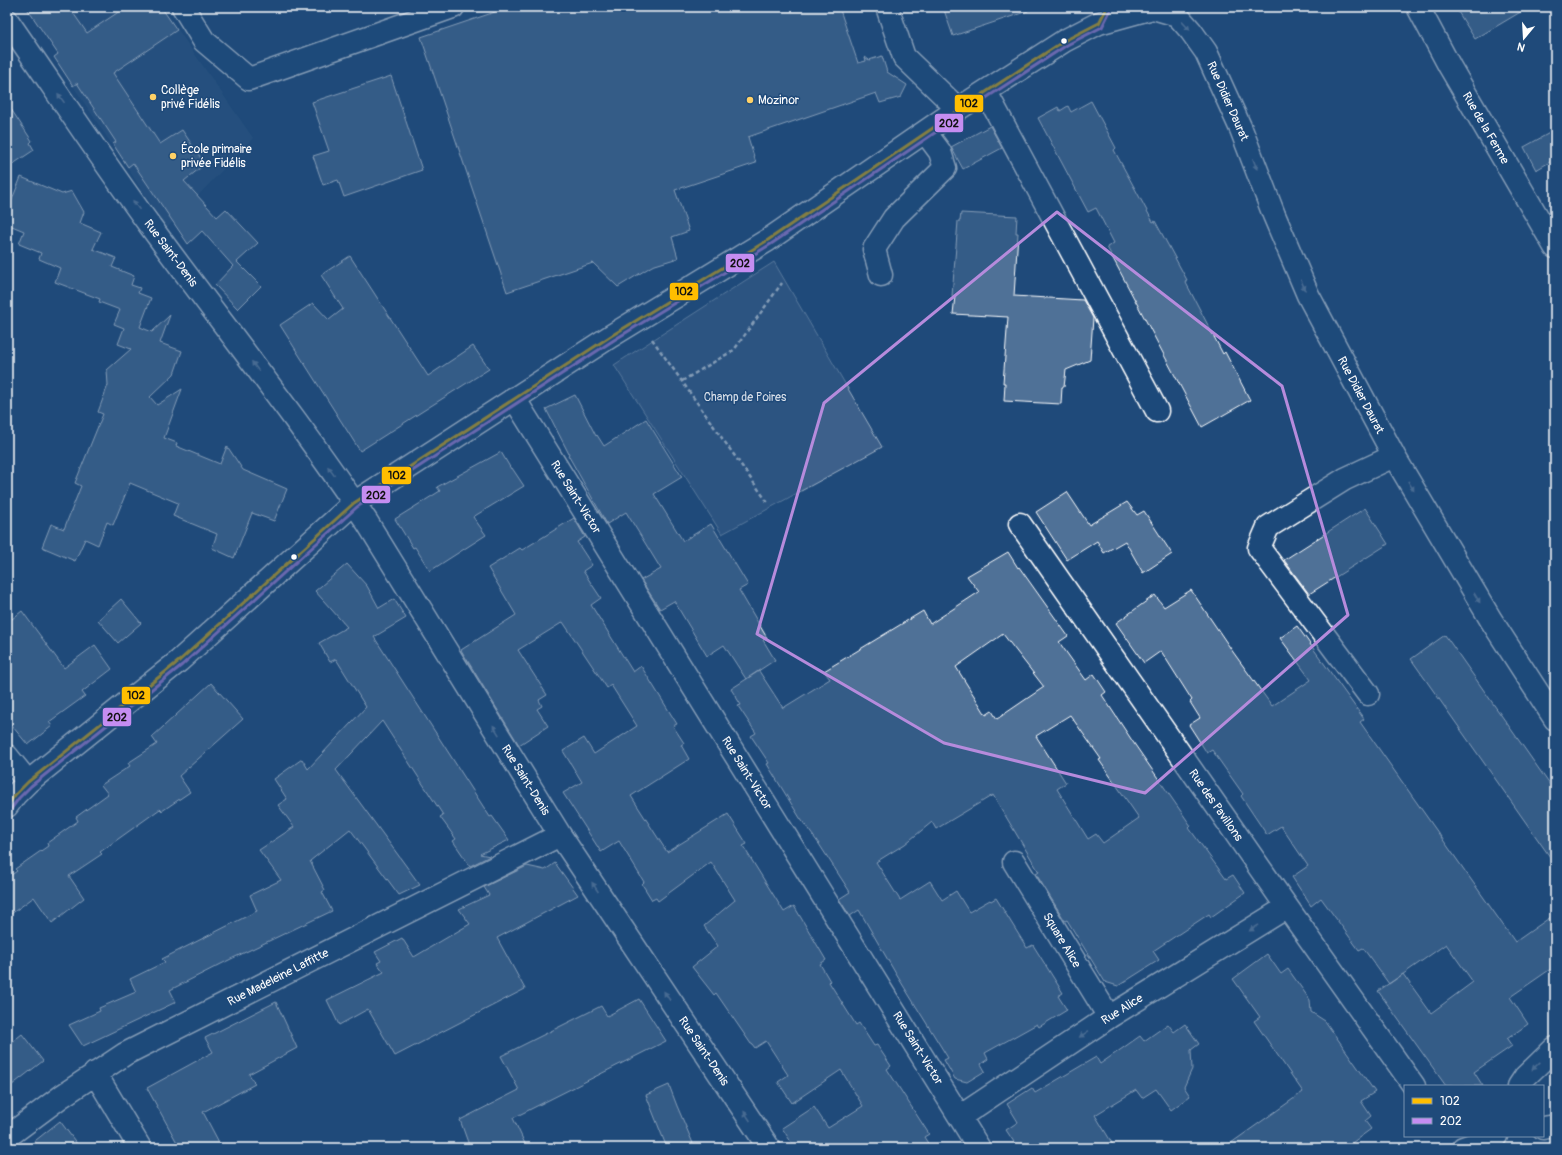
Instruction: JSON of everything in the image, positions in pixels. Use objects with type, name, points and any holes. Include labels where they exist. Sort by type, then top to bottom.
[{"type":"street","points":[[183,7],[204,40],[249,79],[453,7]]},
{"type":"street","points":[[887,7],[904,57],[958,110]]},
{"type":"street","name":"Rue de la Ferme","points":[[1418,7],[1450,67],[1555,247]]},
{"type":"street","name":"Rue Didier Daurat","points":[[7,806],[15,795],[28,782],[179,662],[354,503],[514,398],[768,240],[925,132],[1103,15],[1153,8],[1177,16],[1191,31],[1206,52],[1242,129],[1274,215],[1308,295],[1394,456],[1491,620],[1555,719]]},
{"type":"street","name":"Rue Saint-Denis","points":[[7,20],[150,226],[222,320],[354,503],[560,835],[769,1148]]},
{"type":"street","points":[[986,92],[1157,410]]},
{"type":"street","points":[[881,275],[874,249],[894,218],[945,168],[940,152],[925,132]]},
{"type":"street","name":"Rue Saint-Victor","points":[[514,398],[979,1148]]},
{"type":"street","points":[[1368,694],[1258,548],[1262,536],[1268,527],[1345,479],[1394,456]]},
{"type":"street","name":"Rue des Pavillons","points":[[1020,524],[1287,907],[1413,1085]]},
{"type":"street","points":[[7,756],[28,782]]},
{"type":"street","name":"Rue Madeleine Laffitte","points":[[7,1137],[95,1073],[125,1054],[560,835]]},
{"type":"street","name":"Square Alice","points":[[1014,862],[1109,1017]]},
{"type":"street","name":"Rue Alice","points":[[960,1116],[1109,1017],[1287,907]]},
{"type":"street","points":[[1520,1085],[1525,1077],[1555,1048]]},
{"type":"street","points":[[95,1073],[140,1148]]},
{"type":"street","points":[[1544,1128],[1555,1126]]},
{"type":"street","points":[[1452,1137],[1462,1148]]},
{"type":"street","points":[[1462,1148],[1474,1137]]},
{"type":"street","points":[[1462,1148],[1493,1137]]},
{"type":"path","points":[[682,381],[734,350],[782,283]]},
{"type":"path","points":[[638,320],[768,503]]},
{"type":"highlighted area","points":[[1057,212],[1282,386],[1348,615],[1145,793],[944,743],[757,634],[824,403]]},
{"type":"shaded area","name":"Collège privé Fidélis","points":[[27,7],[162,7],[253,138],[167,228],[54,57],[59,54]]},
{"type":"green space","name":"Champ de Poires","points":[[774,262],[882,447],[722,534],[614,365]]},
{"type":"building","points":[[26,7],[69,7],[87,33],[126,7],[161,7],[177,30],[113,73],[160,144],[182,130],[205,164],[184,181],[217,217],[226,209],[258,243],[237,262],[261,286],[238,309],[215,285],[233,266],[202,231],[188,244],[133,163],[128,167],[113,144],[116,142],[77,83],[73,86],[54,57],[58,54]]},
{"type":"building","points":[[493,7],[839,7],[858,63],[866,61],[865,57],[869,60],[882,56],[887,72],[907,85],[901,97],[880,103],[876,93],[748,137],[756,163],[675,190],[689,231],[672,237],[678,258],[652,266],[618,287],[593,263],[507,292],[421,37],[495,12]]},
{"type":"building","points":[[943,7],[1028,7],[1028,11],[953,36]]},
{"type":"building","points":[[1455,7],[1529,7],[1475,39]]},
{"type":"building","points":[[391,76],[422,170],[344,197],[338,180],[323,185],[313,156],[329,151],[312,102]]},
{"type":"building","points":[[1091,101],[1116,148],[1114,150],[1153,222],[1155,221],[1187,280],[1185,281],[1223,354],[1225,352],[1250,400],[1202,427],[1107,247],[1114,243],[1096,208],[1088,212],[1038,118],[1058,107],[1060,111],[1068,106],[1071,112]]},
{"type":"building","points":[[7,103],[32,141],[30,143],[34,150],[7,168]]},
{"type":"building","points":[[990,126],[1002,148],[963,169],[951,147]]},
{"type":"building","points":[[1555,130],[1555,159],[1536,170],[1524,147]]},
{"type":"building","points":[[21,177],[62,194],[72,191],[84,212],[80,223],[101,232],[93,249],[116,258],[112,267],[134,276],[131,285],[140,288],[138,293],[151,298],[140,327],[152,332],[170,315],[160,343],[182,351],[174,374],[150,397],[157,405],[182,389],[164,438],[177,443],[176,446],[220,464],[227,446],[243,470],[287,489],[274,521],[252,513],[234,558],[212,548],[217,534],[173,516],[178,503],[130,483],[113,525],[107,522],[98,545],[85,539],[75,561],[42,547],[51,524],[64,529],[81,486],[75,483],[103,414],[98,412],[108,385],[107,370],[131,349],[118,344],[124,328],[114,324],[120,310],[99,302],[100,299],[55,282],[60,268],[39,259],[41,253],[19,244],[24,231],[7,224],[7,212]]},
{"type":"building","points":[[961,213],[1017,216],[1016,233],[1018,233],[1014,296],[1083,300],[1093,318],[1090,360],[1066,370],[1064,387],[1062,387],[1061,404],[1004,401],[1005,383],[1003,383],[1008,317],[953,314],[955,296],[952,296],[958,221],[960,221]]},
{"type":"building","points":[[350,256],[428,376],[473,346],[489,369],[360,451],[280,325],[313,303],[329,320],[343,309],[321,275]]},
{"type":"building","points":[[575,395],[596,436],[597,435],[604,446],[646,419],[682,477],[654,494],[683,541],[711,524],[748,585],[739,590],[767,638],[763,640],[775,660],[746,679],[724,645],[707,656],[674,601],[660,609],[641,580],[661,569],[626,512],[607,524],[568,455],[569,454],[546,409]]},
{"type":"building","points":[[501,452],[511,469],[512,468],[524,486],[473,517],[486,535],[430,571],[415,547],[413,548],[395,519],[440,491],[437,487]]},
{"type":"building","points":[[1067,492],[1089,525],[1127,502],[1137,515],[1144,511],[1172,554],[1143,573],[1125,541],[1104,553],[1097,541],[1067,560],[1036,512]]},
{"type":"building","points":[[1365,508],[1388,544],[1309,594],[1284,560]]},
{"type":"building","points":[[574,518],[585,537],[577,542],[592,565],[583,571],[601,598],[591,605],[633,672],[641,666],[677,724],[673,726],[684,743],[681,745],[689,759],[631,796],[667,852],[728,814],[747,844],[743,846],[784,912],[794,906],[826,960],[820,964],[830,981],[829,982],[856,1025],[859,1023],[874,1046],[877,1045],[891,1066],[887,1069],[929,1134],[924,1137],[931,1148],[795,1148],[782,1128],[814,1107],[828,1128],[863,1106],[841,1070],[792,1103],[778,1082],[788,1075],[766,1041],[755,1048],[751,1044],[716,993],[714,995],[692,967],[718,946],[704,926],[735,900],[711,862],[658,901],[656,898],[652,900],[642,884],[644,882],[619,841],[601,852],[563,793],[582,782],[563,751],[584,738],[594,754],[637,726],[611,685],[607,688],[563,622],[518,650],[547,695],[539,700],[542,706],[537,709],[548,726],[519,745],[461,650],[516,615],[488,568],[520,548],[522,550]]},
{"type":"building","points":[[1008,552],[1068,636],[1059,642],[1086,680],[1094,674],[1106,692],[1102,695],[1191,826],[1189,828],[1226,879],[1233,875],[1245,893],[1211,917],[1209,914],[1153,951],[1159,960],[1118,986],[1105,982],[1067,920],[1065,921],[1036,874],[1039,872],[993,795],[936,829],[932,822],[905,844],[876,862],[900,900],[930,881],[942,900],[956,891],[969,912],[996,898],[1027,948],[1033,945],[1063,993],[1058,996],[1067,1010],[1039,1027],[1037,1024],[985,1053],[988,1059],[981,1064],[985,1071],[967,1082],[955,1079],[944,1060],[948,1058],[896,974],[859,910],[850,916],[839,899],[850,892],[800,818],[767,764],[769,763],[751,736],[756,733],[738,706],[741,705],[731,689],[759,671],[783,708],[830,679],[824,671],[923,611],[930,624],[979,592],[967,576]],"holes":[[[1003,634],[1044,687],[997,719],[992,711],[986,715],[956,667]],[[1070,715],[1101,759],[1099,760],[1139,818],[1103,843],[1096,834],[1088,839],[1057,789],[1066,783],[1036,736]]]},
{"type":"building","points":[[347,564],[367,586],[379,608],[394,599],[406,618],[374,637],[490,817],[492,816],[509,840],[480,854],[490,856],[470,866],[453,841],[456,839],[440,817],[443,815],[382,721],[336,770],[420,885],[399,895],[350,829],[310,861],[325,890],[322,892],[332,911],[170,990],[176,1002],[83,1046],[69,1025],[100,1011],[99,1008],[136,992],[130,979],[165,962],[162,959],[257,911],[250,895],[281,880],[259,850],[294,827],[278,805],[287,799],[274,779],[302,759],[308,769],[366,707],[336,659],[330,662],[319,643],[347,627],[315,591]]},
{"type":"building","points":[[1191,590],[1272,706],[1311,680],[1280,638],[1297,626],[1364,719],[1360,722],[1515,942],[1555,914],[1555,966],[1510,997],[1528,1024],[1507,1039],[1512,1046],[1474,1072],[1482,1085],[1445,1085],[1378,991],[1389,984],[1363,948],[1359,950],[1321,898],[1311,906],[1292,877],[1308,866],[1281,826],[1267,835],[1241,796],[1243,794],[1212,750],[1207,753],[1189,725],[1200,718],[1190,702],[1192,700],[1161,651],[1144,663],[1116,623],[1155,595],[1164,607]],"holes":[[[1446,944],[1473,982],[1431,1013],[1403,974]]]},
{"type":"building","points":[[121,599],[141,623],[118,643],[98,620]]},
{"type":"building","points":[[22,611],[64,668],[95,645],[112,669],[82,692],[85,696],[49,722],[52,726],[28,745],[7,720],[7,623]]},
{"type":"building","points":[[1445,635],[1555,792],[1555,864],[1411,659]]},
{"type":"building","points":[[211,683],[243,719],[179,776],[190,792],[162,811],[160,809],[100,852],[102,854],[69,876],[84,898],[52,923],[34,897],[7,917],[7,878],[17,871],[15,869],[48,846],[47,843],[78,821],[76,817],[108,794],[101,785],[130,766],[128,763],[157,744],[152,737]]},
{"type":"building","points":[[555,863],[578,895],[497,938],[525,989],[395,1056],[368,1009],[339,1025],[327,1000],[384,972],[377,963],[381,961],[375,952],[402,938],[414,957],[470,924],[459,909],[489,895],[484,887],[527,866],[545,870]]},
{"type":"building","points":[[1267,954],[1281,974],[1288,969],[1310,1000],[1311,1012],[1325,1021],[1375,1092],[1361,1101],[1371,1116],[1365,1121],[1371,1129],[1345,1148],[1224,1148],[1303,1092],[1254,1021],[1260,1017],[1233,979]]},
{"type":"building","points":[[639,999],[666,1041],[513,1118],[527,1148],[470,1148],[460,1120],[519,1090],[501,1056],[601,1006],[607,1016]]},
{"type":"building","points":[[276,1002],[297,1048],[249,1074],[255,1084],[203,1112],[222,1148],[180,1148],[147,1088],[213,1052],[205,1038]]},
{"type":"building","points":[[1168,1024],[1174,1032],[1185,1024],[1199,1044],[1191,1050],[1192,1069],[1184,1087],[1190,1096],[1171,1110],[1156,1089],[1142,1098],[1136,1090],[1095,1115],[1115,1148],[1018,1148],[1006,1130],[1018,1122],[1007,1104],[1032,1088],[1035,1093],[1096,1057],[1100,1064],[1140,1036],[1144,1041]]},
{"type":"building","points":[[22,1034],[43,1061],[7,1089],[7,1046]]},
{"type":"building","points":[[669,1085],[695,1148],[667,1148],[646,1095]]},
{"type":"building","points":[[60,1121],[80,1148],[26,1148]]},
{"type":"transit line","name":"102","points":[[7,806],[15,795],[28,782],[179,661],[354,503],[611,336],[768,240],[1064,41],[1099,23],[1107,7]]},
{"type":"transit line","name":"202","points":[[11,809],[31,786],[182,665],[357,507],[614,340],[771,244],[1067,45],[1102,27],[1111,9]]},
{"type":"place","name":"Collège privé Fidélis","points":[[153,97]]},
{"type":"place","name":"Mozinor","points":[[750,100]]},
{"type":"place","name":"École primaire privée Fidélis","points":[[173,156]]}]
